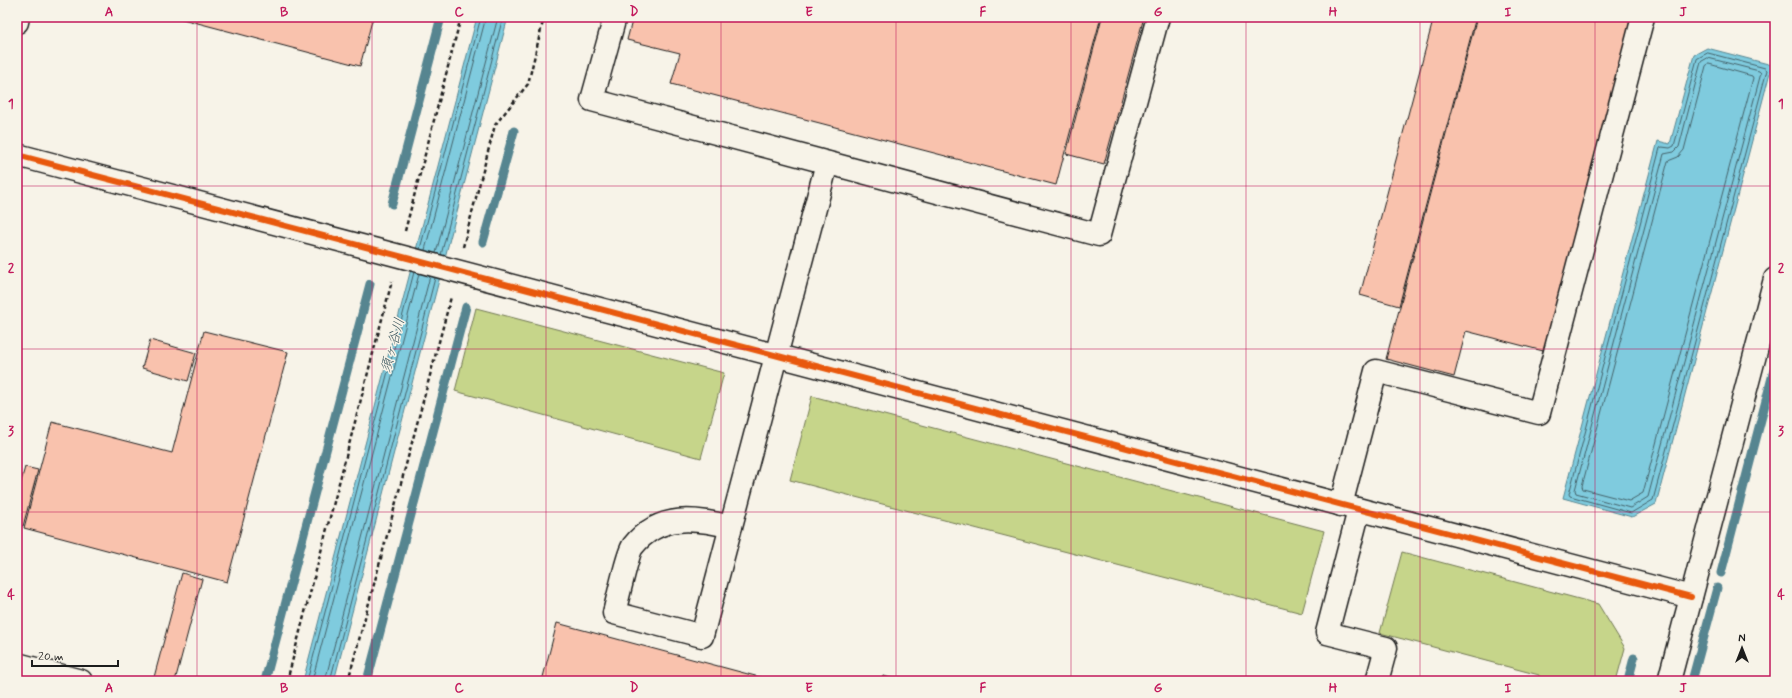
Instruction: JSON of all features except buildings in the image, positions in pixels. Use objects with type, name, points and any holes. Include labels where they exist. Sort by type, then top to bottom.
[{"type":"street","points":[[17,22],[18,17]]},
{"type":"street","points":[[615,17],[592,100],[1099,235],[1158,17]]},
{"type":"street","points":[[1377,681],[1386,648],[1327,633],[1376,371],[1539,413],[1643,17]]},
{"type":"street","points":[[17,155],[1691,597]]},
{"type":"street","points":[[731,527],[702,520],[678,520],[651,529],[632,546],[614,613],[702,636],[731,527],[827,163]]},
{"type":"street","points":[[1669,681],[1775,279]]},
{"type":"street","points":[[17,664],[81,681]]},
{"type":"path","points":[[405,231],[461,17]]},
{"type":"path","points":[[463,246],[495,125],[528,84],[544,17]]},
{"type":"path","points":[[286,681],[393,277]]},
{"type":"path","points":[[348,681],[452,293]]},
{"type":"green space","points":[[476,308],[724,373],[701,458],[455,391]]},
{"type":"green space","points":[[812,396],[1324,531],[1302,613],[790,480]]},
{"type":"green space","points":[[1402,552],[1598,604],[1625,648],[1616,681],[1538,681],[1539,675],[1380,633]]},
{"type":"water","name":"須ヶ谷川","points":[[477,17],[508,17],[334,681],[303,681]]},
{"type":"water","points":[[1707,48],[1772,65],[1656,504],[1632,517],[1563,498],[1658,141],[1670,144],[1694,55]]},
{"type":"waterway","points":[[392,204],[441,17]]},
{"type":"waterway","points":[[483,242],[514,131]]},
{"type":"waterway","points":[[265,681],[370,284]]},
{"type":"waterway","points":[[367,681],[466,307]]},
{"type":"waterway","points":[[1721,573],[1775,366]]},
{"type":"waterway","points":[[1692,681],[1717,588]]},
{"type":"waterway","points":[[1628,681],[1634,658]]},
{"type":"cycle path","points":[[17,155],[1691,597]]}]
